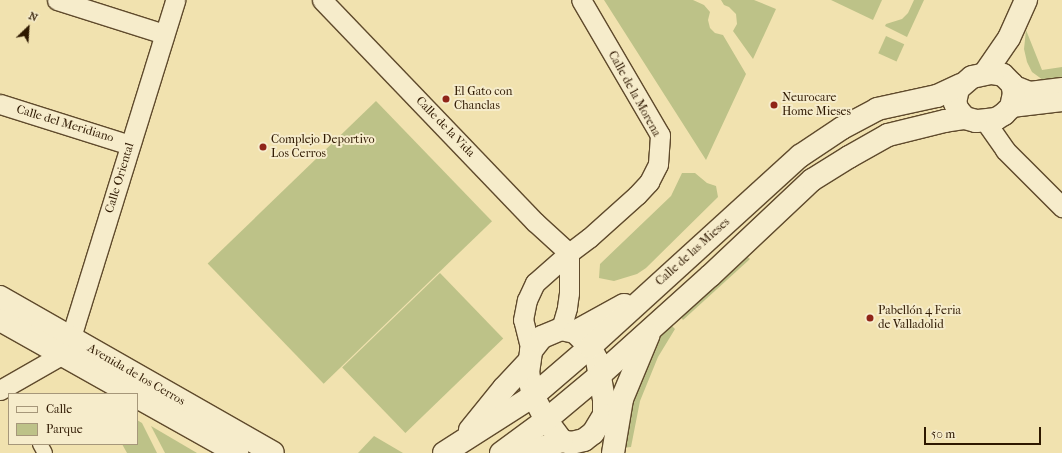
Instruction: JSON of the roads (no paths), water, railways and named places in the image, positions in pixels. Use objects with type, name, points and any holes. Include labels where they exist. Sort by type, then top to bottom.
[{"type":"main road","points":[[1000,78],[1008,38],[1026,0]]},
{"type":"main road","points":[[501,453],[546,420],[601,374],[710,276],[812,180],[888,135],[945,121],[975,120],[1000,117],[1011,107],[1014,93],[1000,78],[972,77],[961,85],[956,93],[955,103],[958,110],[975,120]]},
{"type":"main road","name":"Calle de las Mieses","points":[[451,449],[533,396],[590,347],[644,296],[800,156],[842,128],[877,109],[937,96],[961,85]]},
{"type":"main road","points":[[451,449],[530,356],[542,337],[568,330],[644,296]]},
{"type":"main road","name":"Avenida de los Cerros","points":[[0,297],[131,393]]},
{"type":"main road","name":"Avenida de los Cerros","points":[[0,320],[66,346],[273,453]]},
{"type":"main road","points":[[612,453],[622,399],[652,328]]},
{"type":"main road","points":[[568,330],[590,347],[597,360],[601,374],[604,415],[612,453]]},
{"type":"main road","points":[[530,356],[528,373],[533,396],[546,420],[569,446]]},
{"type":"main road","name":"Avenida de los Cerros","points":[[138,398],[237,453]]},
{"type":"main road","points":[[527,453],[569,446],[584,440],[593,434],[604,415]]},
{"type":"street","points":[[57,0],[164,34]]},
{"type":"street","name":"Calle Oriental","points":[[66,346],[175,0]]},
{"type":"street","name":"Calle de la Vida","points":[[322,0],[535,222],[569,253]]},
{"type":"street","name":"Calle de la Morena","points":[[530,356],[523,320],[527,300],[535,283],[569,253],[589,238],[649,182],[658,164],[660,135],[581,0]]},
{"type":"street","points":[[1000,78],[1029,91],[1062,87]]},
{"type":"street","points":[[1011,107],[1062,101]]},
{"type":"street","name":"Calle del Meridiano","points":[[0,104],[130,145]]},
{"type":"street","points":[[975,120],[1062,207]]},
{"type":"street","name":"Calle de la Morena","points":[[569,284],[589,238]]},
{"type":"street","name":"Calle de la Morena","points":[[568,330],[567,308],[569,253]]},
{"type":"street","points":[[7,390],[66,346]]},
{"type":"place","name":"El Gato con Chanclas","points":[[446,99]]},
{"type":"place","name":"Neurocare Home Mieses","points":[[774,105]]},
{"type":"place","name":"Complejo Deportivo Los Cerros","points":[[263,147]]},
{"type":"place","name":"Pabellón 4 Feria de Valladolid","points":[[870,318]]}]
